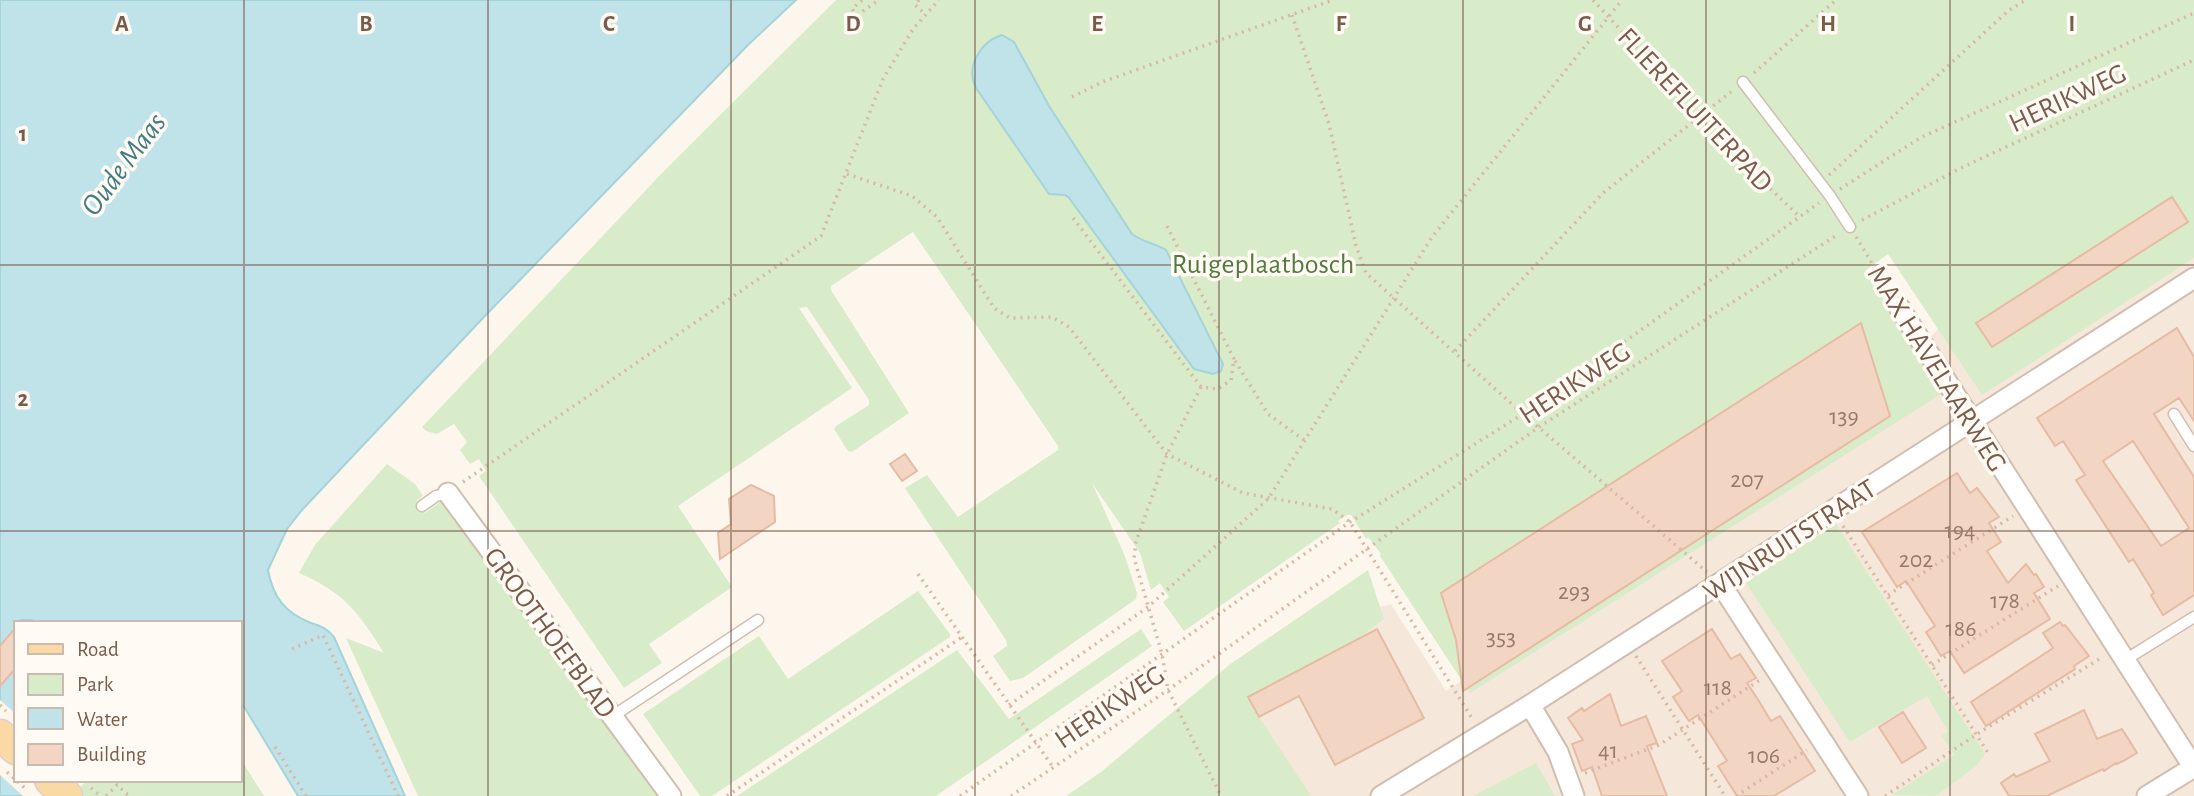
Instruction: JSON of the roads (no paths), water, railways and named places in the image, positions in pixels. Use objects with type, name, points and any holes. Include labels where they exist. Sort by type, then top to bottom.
[{"type":"main road","points":[[0,735],[14,747]]},
{"type":"main road","points":[[52,782],[67,796]]},
{"type":"street","name":"WIJNRUITSTRAAT","points":[[1381,796],[1628,643],[2194,278]]},
{"type":"street","name":"MAX HAVELAARWEG","points":[[1899,307],[1970,422],[2194,767]]},
{"type":"street","name":"GROOTHOEFBLAD","points":[[448,493],[671,796]]},
{"type":"street","points":[[1720,583],[1858,796]]},
{"type":"street","points":[[1530,705],[1558,752],[1571,788]]},
{"type":"street","points":[[2147,796],[2194,767]]},
{"type":"lane","name":"FLIEREFLUITERPAD","points":[[1743,82],[1830,196],[1850,227]]},
{"type":"lane","points":[[2174,414],[2194,446]]},
{"type":"lane","name":"GROOTHOEFBLAD","points":[[422,506],[436,496],[448,493]]},
{"type":"lane","points":[[2121,654],[2194,617]]},
{"type":"lane","points":[[613,716],[758,620]]},
{"type":"water","name":"Oude Maas","points":[[0,0],[796,0],[748,45],[483,318],[287,529],[268,570],[273,588],[287,609],[324,628],[334,637],[405,796],[298,796],[242,703],[242,621],[22,620],[14,621],[14,782],[19,782],[41,796],[0,796],[0,686],[5,681],[9,663],[0,650]]},
{"type":"water","points":[[1002,35],[1014,42],[1049,106],[1132,234],[1166,250],[1223,364],[1221,371],[1213,374],[1194,369],[1069,198],[1065,195],[1049,194],[976,88],[972,72],[977,56],[988,43]]},
{"type":"park label","name":"Ruigeplaatbosch","points":[[1263,263]]}]
